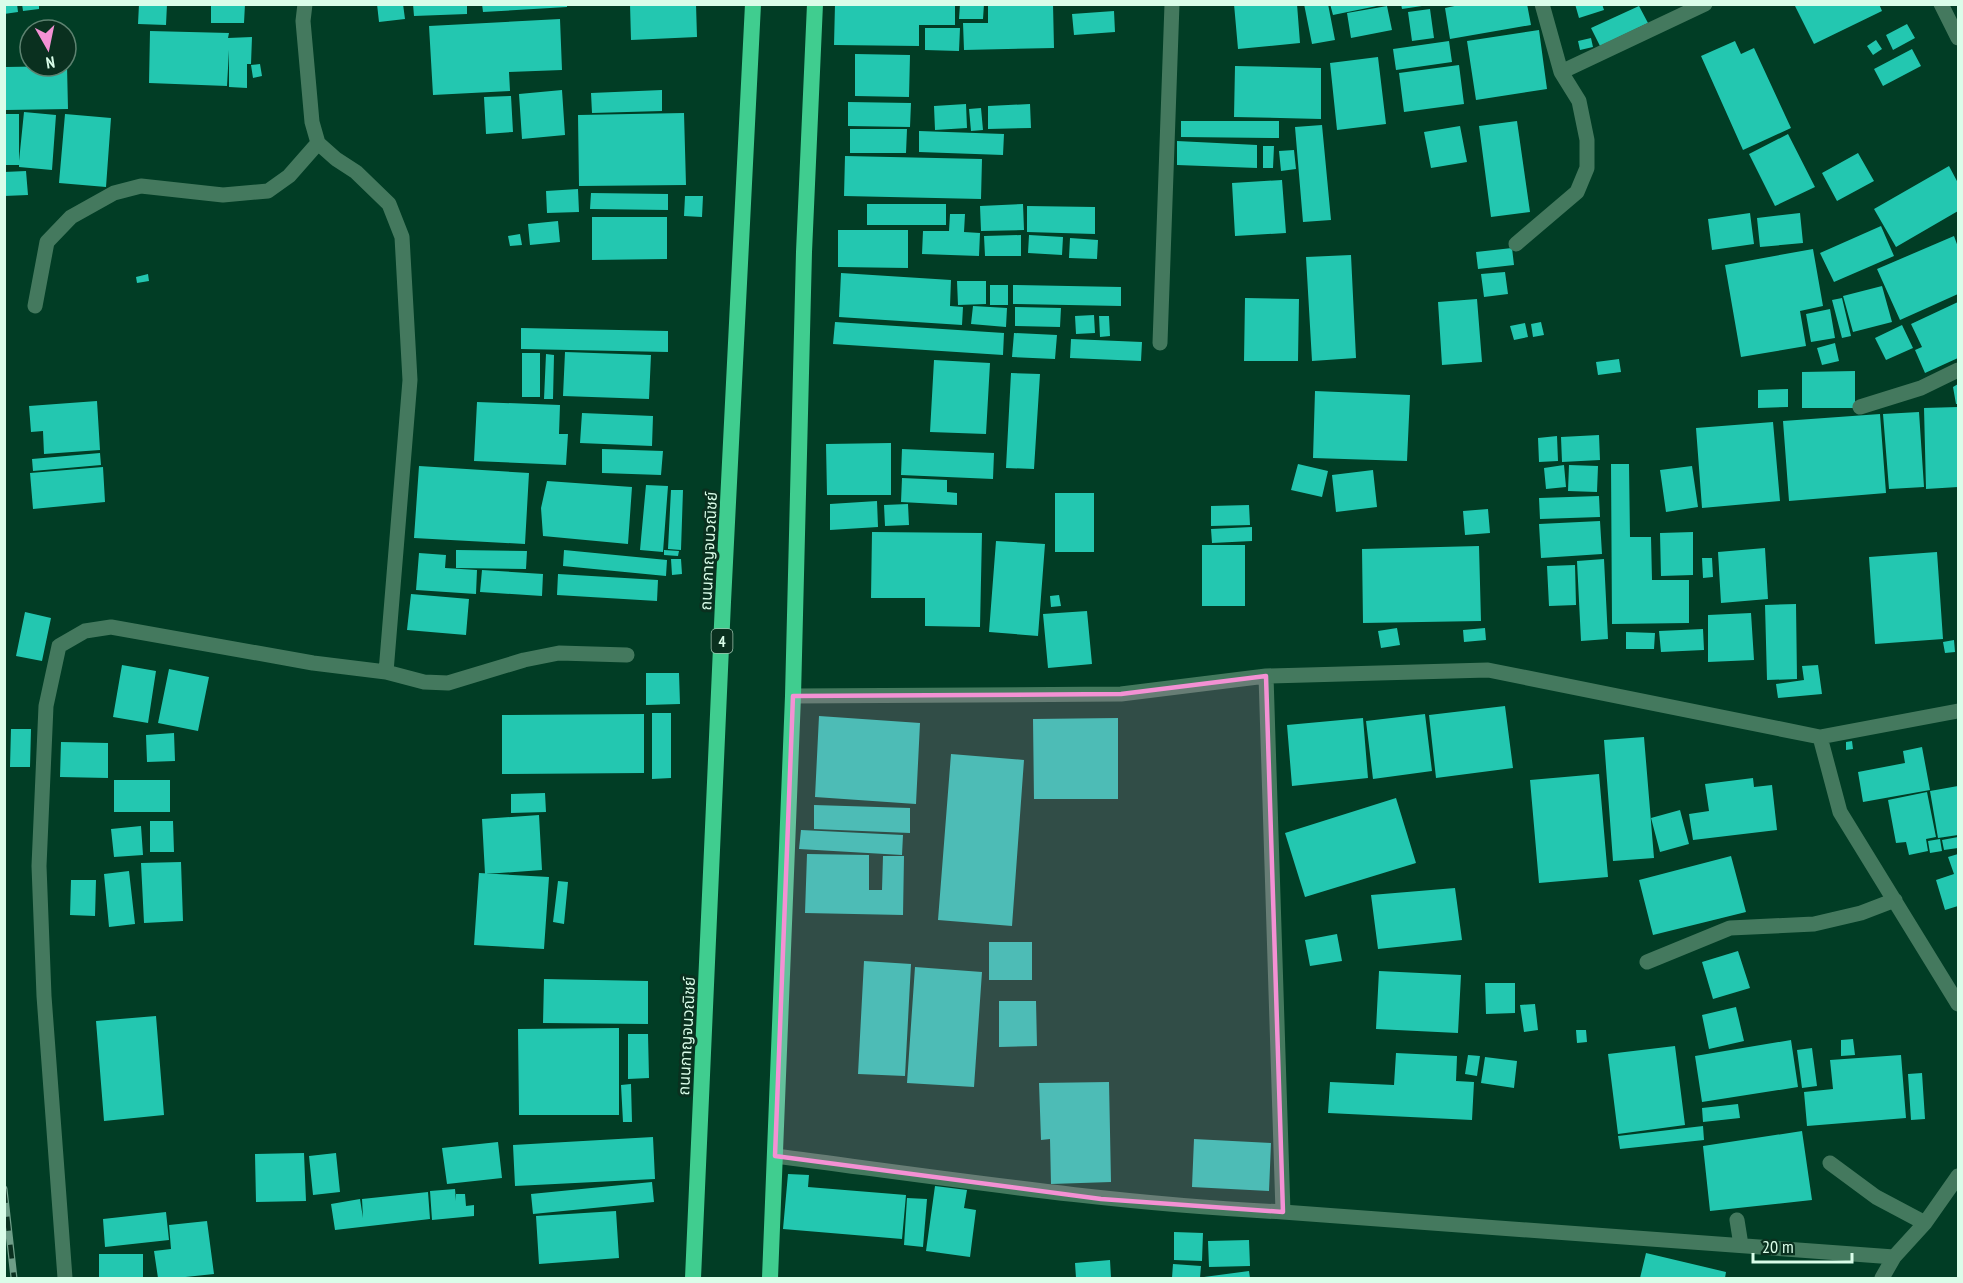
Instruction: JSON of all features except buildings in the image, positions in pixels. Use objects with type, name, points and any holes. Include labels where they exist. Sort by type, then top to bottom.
[{"type":"highway","name":"ถนนกาญจนวณิชย์","points":[[693,1278],[753,4]]},
{"type":"highway","points":[[770,1278],[793,696],[804,252],[815,4]]},
{"type":"street","points":[[305,4],[303,21],[312,122],[318,143],[356,172],[389,204],[402,237],[410,380],[386,672]]},
{"type":"street","points":[[1160,343],[1172,4]]},
{"type":"street","points":[[1516,244],[1576,192],[1587,168],[1587,140],[1579,101],[1561,72],[1542,4]]},
{"type":"street","points":[[1561,72],[1705,4]]},
{"type":"street","points":[[1941,4],[1959,38]]},
{"type":"street","points":[[35,306],[47,242],[71,217],[114,193],[141,186],[223,195],[268,191],[289,176],[318,143]]},
{"type":"street","points":[[1860,407],[1922,388],[1959,370]]},
{"type":"street","points":[[65,1278],[44,996],[39,866],[46,706],[59,646],[85,631],[111,627],[313,663],[386,672],[424,682],[448,683],[524,660],[559,653],[627,655]]},
{"type":"street","points":[[793,696],[1121,694],[1266,676],[1488,670],[1820,737],[1959,711]]},
{"type":"street","points":[[1266,676],[1283,1212]]},
{"type":"street","points":[[1820,737],[1840,812],[1959,1004]]},
{"type":"street","points":[[1647,962],[1730,928],[1814,924],[1861,914],[1895,900]]},
{"type":"street","points":[[775,1156],[1101,1199],[1894,1257]]},
{"type":"street","points":[[1830,1163],[1876,1197],[1925,1223]]},
{"type":"street","points":[[1882,1278],[1894,1257],[1925,1223],[1959,1176]]},
{"type":"street","points":[[1737,1220],[1741,1245]]},
{"type":"highlighted area","points":[[1266,676],[1283,1212],[1101,1199],[775,1156],[793,696],[1121,694]]},
{"type":"railway","points":[[4,1189],[14,1278]]}]
